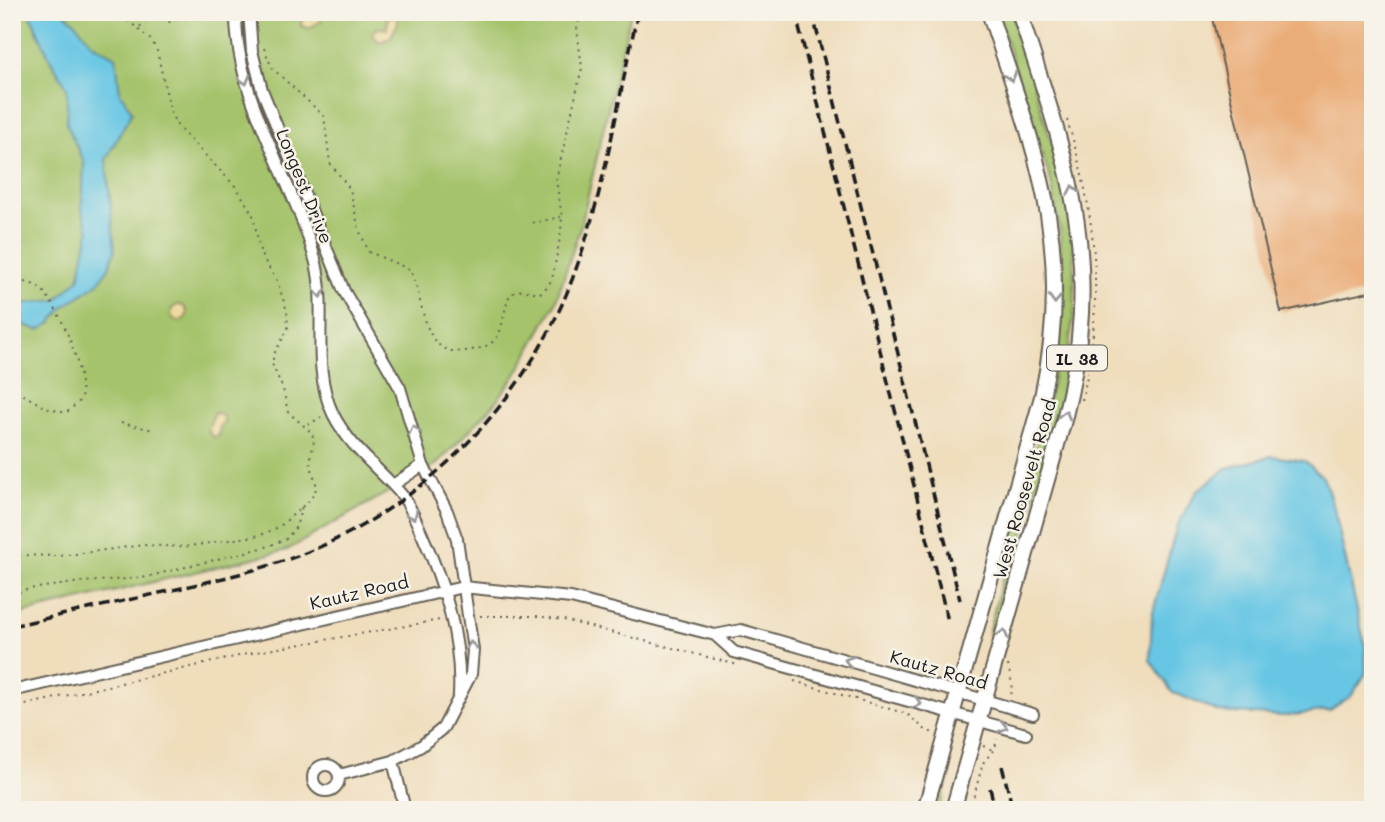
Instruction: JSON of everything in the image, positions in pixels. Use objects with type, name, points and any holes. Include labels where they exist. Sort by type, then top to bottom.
[{"type":"main road","name":"West Roosevelt Road","points":[[952,713],[1042,397],[1055,306],[1053,240],[1046,193],[989,12]]},
{"type":"main road","name":"West Roosevelt Road","points":[[953,810],[1069,398],[1082,302],[1081,242],[1071,179],[1018,12]]},
{"type":"main road","name":"IL 38","points":[[925,810],[952,713]]},
{"type":"street","name":"Longest Drive","points":[[236,12],[237,42],[249,94],[309,237],[316,266],[320,289],[319,354],[323,384],[332,412],[352,444],[404,497],[414,517],[444,592],[459,653],[459,702]]},
{"type":"street","name":"Longest Drive","points":[[249,12],[252,51],[262,90],[344,291],[400,388],[423,465],[447,511],[457,539],[473,650],[471,674],[459,702],[443,728],[421,746],[393,761],[339,775]]},
{"type":"street","points":[[393,485],[423,465]]},
{"type":"street","name":"Kautz Road","points":[[12,691],[463,587],[571,598],[715,635],[741,630],[1033,714]]},
{"type":"street","name":"Kautz Road","points":[[715,635],[734,652],[1026,734]]},
{"type":"street","points":[[393,761],[405,810]]},
{"type":"path","points":[[12,555],[60,555],[143,545],[184,547],[232,541],[272,531],[302,506],[317,488],[310,462],[314,441],[307,426],[288,412],[283,389],[272,364],[274,354],[288,329],[287,311],[277,281],[261,255],[253,215],[237,188],[177,127],[171,114],[157,51],[140,28],[118,12]]},
{"type":"path","points":[[140,28],[149,12],[169,22],[187,12]]},
{"type":"path","points":[[262,43],[272,68],[324,116],[330,163],[350,189],[359,230],[369,252],[409,269],[425,323],[449,352],[475,350],[492,344],[501,332],[510,294],[522,289],[540,293],[549,285],[557,254],[562,216],[556,180],[580,75],[581,54],[577,29],[581,12]]},
{"type":"path","points":[[532,223],[562,216]]},
{"type":"path","points":[[12,277],[44,292],[64,331],[81,375],[81,400],[66,413],[58,413],[12,388]]},
{"type":"path","points":[[307,426],[332,412]]},
{"type":"path","points":[[121,423],[155,430]]},
{"type":"path","points":[[12,595],[29,589],[82,582],[142,578],[279,543],[296,527],[302,506]]},
{"type":"path","points":[[479,617],[537,616],[564,620],[745,667]]},
{"type":"path","points":[[12,708],[257,652],[440,620]]},
{"type":"path","points":[[792,681],[907,714],[920,726],[933,732]]},
{"type":"path","points":[[970,810],[983,763],[993,748]]},
{"type":"green space","points":[[12,12],[631,12],[581,225],[555,304],[517,373],[493,406],[437,464],[287,550],[12,616]]},
{"type":"green space","points":[[997,12],[1011,12],[1064,182],[1073,243],[1075,307],[1061,399],[995,636],[988,634],[1052,384],[1063,300],[1060,231],[1051,182]]},
{"type":"green space","points":[[943,771],[950,772],[939,810],[932,810]]},
{"type":"sand","points":[[314,12],[322,13],[321,21],[309,28],[301,26],[302,15],[311,16]]},
{"type":"sand","points":[[388,16],[397,17],[398,23],[390,38],[379,42],[372,34],[377,28],[387,29]]},
{"type":"sand","points":[[179,305],[185,307],[185,319],[179,321],[173,319],[171,313],[173,307]]},
{"type":"sand","points":[[214,413],[221,414],[225,422],[220,425],[219,436],[213,437],[208,431]]},
{"type":"water","points":[[29,12],[63,12],[74,21],[92,44],[116,57],[120,92],[132,112],[106,159],[115,250],[109,268],[97,284],[64,307],[51,323],[39,330],[12,321],[12,305],[56,300],[79,279],[89,231],[82,209],[84,162],[67,125],[67,87],[51,61]]},
{"type":"water","points":[[1272,456],[1305,461],[1323,477],[1334,508],[1365,645],[1366,673],[1351,696],[1330,710],[1286,716],[1219,712],[1172,692],[1150,660],[1152,615],[1177,526],[1196,492],[1227,468]]},
{"type":"building","points":[[1237,12],[1373,12],[1373,291],[1281,312],[1212,18]]},
{"type":"railway","points":[[12,626],[225,578],[310,551],[353,531],[393,506],[431,477],[467,444],[499,408],[527,369],[551,328],[570,285],[601,184],[638,12]]},
{"type":"railway","points":[[795,12],[948,621]]},
{"type":"railway","points":[[812,12],[960,600]]},
{"type":"railway","points":[[1002,766],[1013,810]]},
{"type":"railway","points":[[990,788],[995,810]]}]
